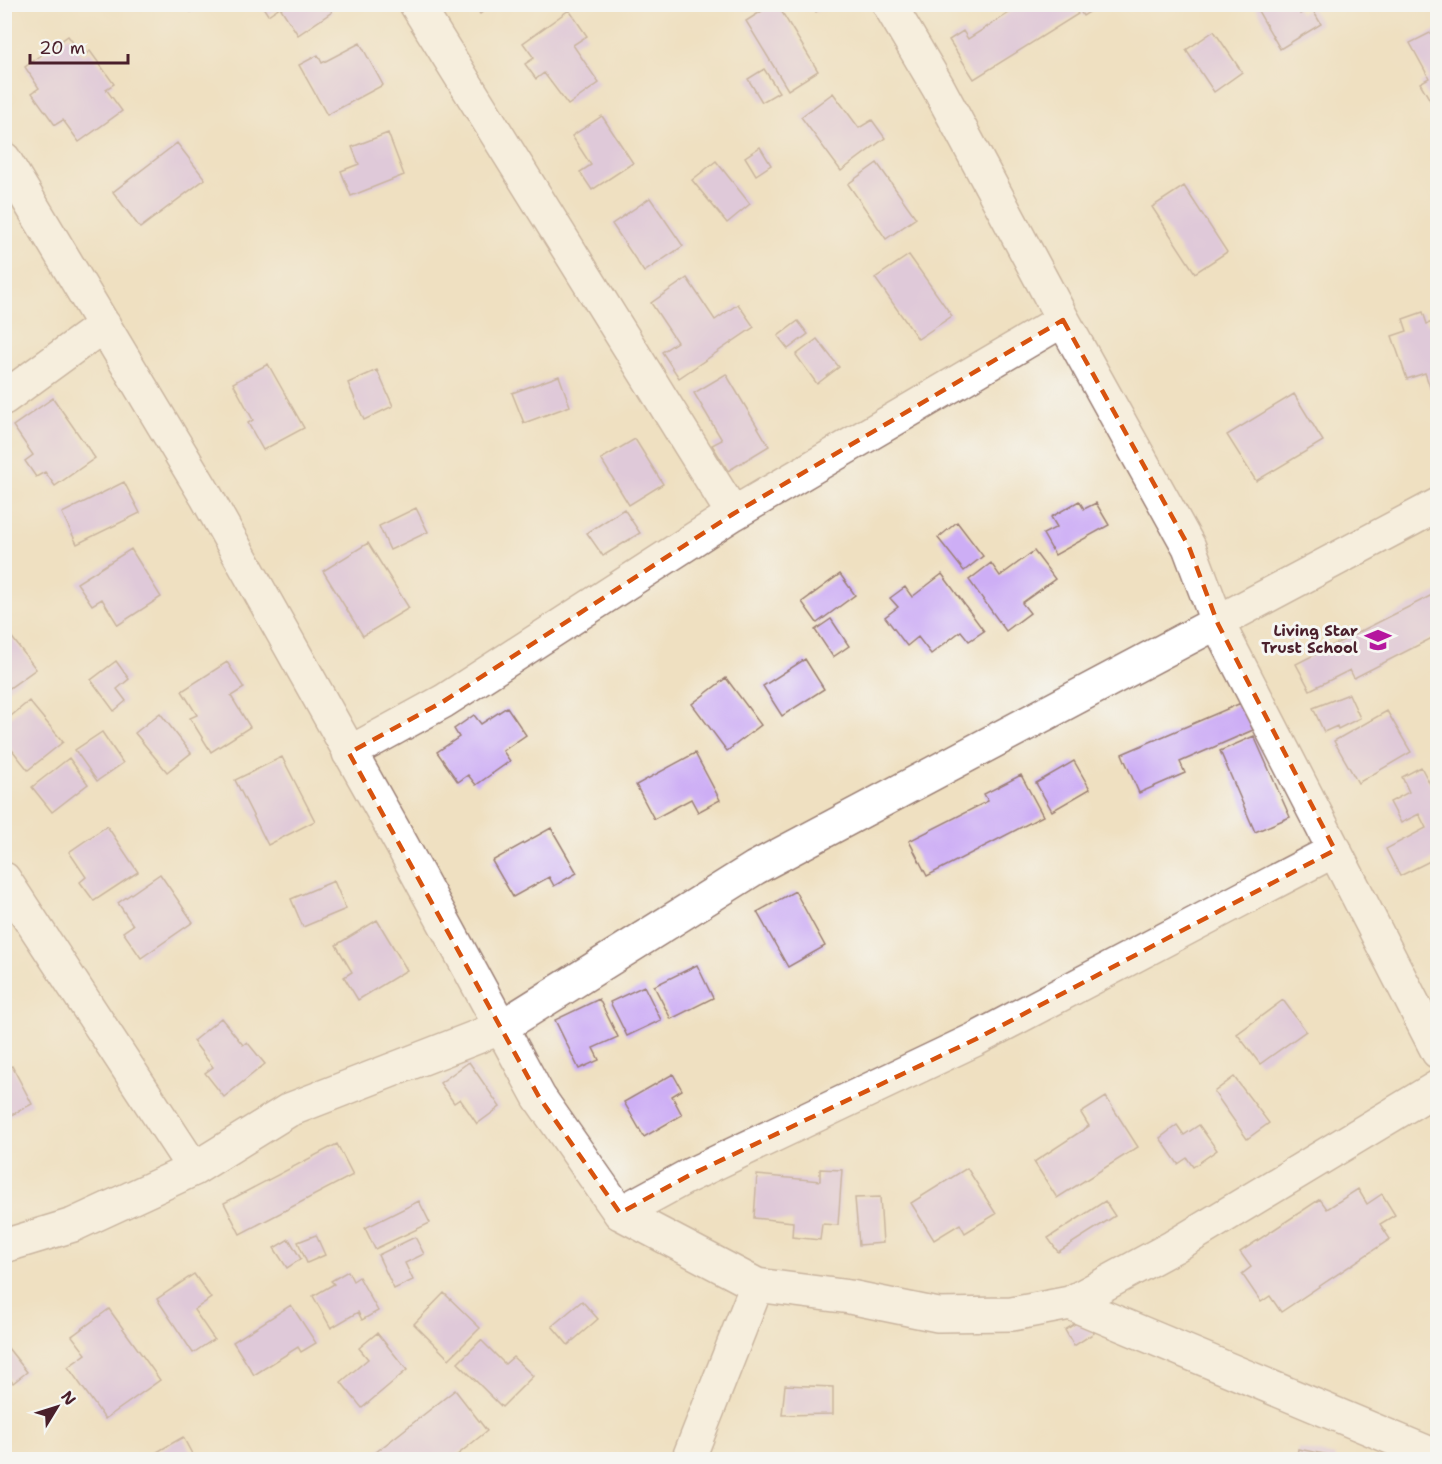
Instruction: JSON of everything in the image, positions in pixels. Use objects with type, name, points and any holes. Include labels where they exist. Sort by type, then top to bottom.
[{"type":"street","points":[[416,4],[734,514]]},
{"type":"street","points":[[889,4],[938,87],[1063,320],[1189,547],[1218,624],[1437,1052]]},
{"type":"street","points":[[4,159],[206,496],[402,845],[539,1097],[620,1213],[757,1285],[850,1297],[938,1315],[1012,1314],[1070,1303],[1173,1247],[1437,1087]]},
{"type":"street","points":[[349,753],[444,701],[734,514],[1063,320]]},
{"type":"street","points":[[4,398],[104,325]]},
{"type":"street","points":[[4,1246],[73,1225],[194,1169],[289,1110],[500,1029],[755,868],[1218,624],[1437,505]]},
{"type":"street","points":[[620,1213],[688,1176],[976,1039],[1335,850]]},
{"type":"street","points":[[4,879],[194,1169]]},
{"type":"street","points":[[688,1460],[757,1285]]},
{"type":"street","points":[[1070,1303],[1437,1457]]},
{"type":"highlighted area","points":[[1063,320],[1189,547],[1218,624],[1335,850],[976,1039],[688,1176],[620,1213],[539,1097],[349,753],[444,701],[733,514]]},
{"type":"building","points":[[186,4],[202,4],[191,12]]},
{"type":"building","points":[[261,4],[327,4],[332,12],[298,35],[280,7],[268,15]]},
{"type":"building","points":[[473,4],[494,4],[480,14]]},
{"type":"building","points":[[773,4],[777,4],[818,71],[788,90],[746,21]]},
{"type":"building","points":[[812,4],[828,4],[816,12]]},
{"type":"building","points":[[1023,4],[1072,4],[1078,14],[974,79],[949,40],[963,31],[968,39]]},
{"type":"building","points":[[1076,4],[1102,4],[1083,16]]},
{"type":"building","points":[[1254,4],[1295,4],[1300,14],[1311,7],[1321,24],[1280,49]]},
{"type":"building","points":[[569,10],[587,36],[573,45],[599,83],[568,105],[544,73],[536,79],[525,64],[534,58],[523,43]]},
{"type":"building","points":[[1438,29],[1438,96],[1430,100],[1420,83],[1429,78],[1410,43]]},
{"type":"building","points":[[1214,31],[1242,72],[1214,92],[1186,50]]},
{"type":"building","points":[[68,36],[83,56],[90,51],[114,84],[106,89],[122,111],[79,142],[63,120],[55,125],[32,93],[39,88],[25,67]]},
{"type":"building","points":[[360,43],[383,85],[327,115],[299,65],[318,55],[322,63]]},
{"type":"building","points":[[764,69],[779,92],[762,102],[748,79]]},
{"type":"building","points":[[833,93],[859,128],[872,120],[885,138],[841,171],[801,117]]},
{"type":"building","points":[[602,116],[633,163],[592,190],[580,172],[591,165],[572,136]]},
{"type":"building","points":[[388,133],[404,175],[351,196],[341,171],[359,164],[352,147]]},
{"type":"building","points":[[177,143],[205,179],[140,228],[113,192]]},
{"type":"building","points":[[760,147],[771,165],[756,175],[745,157]]},
{"type":"building","points":[[716,161],[750,204],[727,223],[692,180]]},
{"type":"building","points":[[877,163],[916,218],[886,239],[848,184]]},
{"type":"building","points":[[1184,186],[1227,252],[1195,273],[1152,207]]},
{"type":"building","points":[[650,198],[683,246],[644,272],[612,224]]},
{"type":"building","points":[[909,255],[952,316],[918,339],[875,278]]},
{"type":"building","points":[[687,278],[715,320],[738,304],[754,327],[679,378],[662,352],[677,342],[651,303]]},
{"type":"building","points":[[1423,312],[1427,324],[1438,320],[1438,388],[1431,390],[1425,373],[1407,379],[1392,336],[1407,331],[1403,319]]},
{"type":"building","points":[[798,321],[808,334],[788,349],[778,336]]},
{"type":"building","points":[[817,339],[839,367],[817,384],[796,355]]},
{"type":"building","points":[[268,364],[304,428],[263,450],[248,423],[253,420],[233,383]]},
{"type":"building","points":[[377,370],[393,406],[364,420],[348,383]]},
{"type":"building","points":[[726,374],[769,446],[728,471],[712,445],[722,440],[694,393]]},
{"type":"building","points":[[559,376],[570,406],[524,423],[512,393]]},
{"type":"building","points":[[1294,394],[1323,441],[1256,481],[1227,435]]},
{"type":"building","points":[[53,398],[95,458],[55,486],[45,472],[36,477],[25,461],[33,455],[13,426]]},
{"type":"building","points":[[635,439],[663,484],[629,505],[601,459]]},
{"type":"building","points":[[124,482],[140,513],[77,544],[62,513]]},
{"type":"building","points":[[1079,501],[1084,509],[1096,503],[1109,525],[1055,555],[1043,534],[1057,527],[1051,517]]},
{"type":"building","points":[[416,508],[428,532],[390,550],[379,526]]},
{"type":"building","points":[[624,509],[640,533],[603,556],[587,533]]},
{"type":"building","points":[[957,522],[983,556],[964,571],[938,538]]},
{"type":"building","points":[[368,543],[409,608],[363,636],[323,571]]},
{"type":"building","points":[[131,549],[161,597],[118,625],[102,599],[92,605],[77,583]]},
{"type":"building","points":[[1034,551],[1055,579],[1022,603],[1030,613],[1006,631],[969,580],[991,563],[1000,576]]},
{"type":"building","points":[[840,574],[855,595],[817,623],[802,602]]},
{"type":"building","points":[[942,574],[984,631],[969,641],[961,631],[931,654],[918,637],[907,646],[885,617],[898,607],[890,598],[905,587],[912,597]]},
{"type":"building","points":[[1438,592],[1438,635],[1354,678],[1350,670],[1310,690],[1296,664]]},
{"type":"building","points":[[831,619],[849,646],[833,657],[815,630]]},
{"type":"building","points":[[4,627],[36,669],[4,692]]},
{"type":"building","points":[[805,659],[824,689],[782,716],[763,686]]},
{"type":"building","points":[[116,661],[129,679],[117,689],[126,701],[114,711],[91,680]]},
{"type":"building","points":[[227,662],[244,688],[231,696],[250,727],[211,752],[190,718],[197,715],[182,691]]},
{"type":"building","points":[[726,678],[761,725],[727,751],[692,704]]},
{"type":"building","points":[[1349,694],[1360,718],[1338,729],[1337,726],[1324,732],[1313,708]]},
{"type":"building","points":[[29,701],[63,742],[28,770],[5,741],[5,721]]},
{"type":"building","points":[[1241,703],[1253,730],[1180,762],[1185,773],[1139,793],[1122,754]]},
{"type":"building","points":[[507,707],[526,735],[503,751],[510,761],[476,785],[468,775],[458,782],[437,752],[459,737],[454,729],[474,715],[481,724]]},
{"type":"building","points":[[1387,711],[1411,752],[1358,783],[1334,741]]},
{"type":"building","points":[[160,713],[191,753],[167,772],[135,733]]},
{"type":"building","points":[[102,732],[123,763],[97,781],[75,750]]},
{"type":"building","points":[[1254,736],[1290,817],[1255,832],[1220,751]]},
{"type":"building","points":[[695,753],[720,800],[698,812],[691,799],[654,819],[636,785]]},
{"type":"building","points":[[282,757],[315,821],[268,845],[235,780]]},
{"type":"building","points":[[69,758],[88,784],[52,812],[32,787]]},
{"type":"building","points":[[1074,761],[1090,789],[1052,811],[1036,783]]},
{"type":"building","points":[[1421,767],[1438,799],[1438,857],[1400,876],[1386,849],[1426,828],[1419,814],[1401,823],[1390,802],[1409,792],[1402,777]]},
{"type":"building","points":[[1021,775],[1043,816],[927,876],[909,841],[988,801],[984,794]]},
{"type":"building","points":[[107,826],[138,872],[94,901],[80,882],[86,877],[69,852]]},
{"type":"building","points":[[551,828],[577,873],[554,886],[549,877],[513,897],[492,861]]},
{"type":"building","points":[[160,874],[193,922],[141,958],[123,932],[133,925],[118,903]]},
{"type":"building","points":[[334,881],[346,909],[303,927],[291,899]]},
{"type":"building","points":[[795,891],[825,946],[788,967],[757,912]]},
{"type":"building","points":[[377,920],[407,970],[358,1000],[344,977],[352,972],[336,945]]},
{"type":"building","points":[[697,965],[713,998],[671,1019],[654,986]]},
{"type":"building","points":[[644,986],[661,1020],[627,1036],[610,1002]]},
{"type":"building","points":[[599,999],[618,1037],[593,1048],[599,1060],[579,1069],[555,1020]]},
{"type":"building","points":[[1283,1000],[1306,1031],[1260,1064],[1237,1034]]},
{"type":"building","points":[[221,1018],[243,1045],[247,1042],[265,1064],[224,1097],[205,1073],[213,1067],[193,1041]]},
{"type":"building","points":[[469,1062],[500,1107],[477,1124],[460,1099],[454,1103],[440,1083]]},
{"type":"building","points":[[12,1066],[32,1104],[4,1119],[4,1070]]},
{"type":"building","points":[[673,1074],[682,1090],[672,1096],[682,1115],[644,1137],[624,1102]]},
{"type":"building","points":[[1234,1077],[1269,1123],[1247,1139],[1214,1092]]},
{"type":"building","points":[[1106,1097],[1138,1147],[1057,1198],[1034,1162],[1089,1126],[1081,1113]]},
{"type":"building","points":[[1177,1125],[1184,1135],[1199,1125],[1217,1150],[1193,1167],[1187,1158],[1178,1164],[1160,1138]]},
{"type":"building","points":[[337,1144],[353,1175],[240,1234],[224,1203]]},
{"type":"building","points":[[967,1168],[996,1214],[965,1233],[960,1224],[934,1240],[911,1203]]},
{"type":"building","points":[[820,1169],[842,1170],[838,1225],[822,1224],[820,1240],[792,1237],[793,1222],[754,1218],[757,1175],[820,1181]]},
{"type":"building","points":[[1358,1189],[1367,1204],[1382,1194],[1395,1215],[1380,1224],[1390,1239],[1281,1312],[1270,1296],[1261,1302],[1242,1274],[1251,1267],[1240,1252],[1320,1199],[1327,1209]]},
{"type":"building","points":[[880,1197],[883,1243],[859,1245],[855,1198]]},
{"type":"building","points":[[419,1201],[430,1223],[375,1249],[365,1228]]},
{"type":"building","points":[[1105,1201],[1115,1216],[1058,1252],[1048,1238]]},
{"type":"building","points":[[316,1235],[325,1255],[307,1263],[298,1242]]},
{"type":"building","points":[[415,1237],[424,1254],[405,1263],[413,1280],[394,1289],[378,1255]]},
{"type":"building","points":[[289,1239],[301,1259],[287,1268],[274,1248]]},
{"type":"building","points":[[348,1271],[353,1281],[359,1277],[378,1311],[362,1320],[358,1312],[331,1328],[313,1296],[334,1284],[331,1281]]},
{"type":"building","points":[[194,1274],[211,1298],[194,1310],[214,1339],[193,1353],[157,1299]]},
{"type":"building","points":[[444,1293],[480,1328],[449,1359],[414,1324]]},
{"type":"building","points":[[582,1301],[598,1319],[568,1345],[552,1326]]},
{"type":"building","points":[[291,1305],[316,1343],[301,1352],[298,1347],[254,1375],[233,1342]]},
{"type":"building","points":[[109,1309],[160,1380],[105,1419],[68,1367],[86,1354],[72,1336]]},
{"type":"building","points":[[1084,1318],[1094,1333],[1074,1346],[1065,1330]]},
{"type":"building","points":[[377,1333],[407,1370],[362,1408],[341,1382],[368,1359],[359,1348]]},
{"type":"building","points":[[481,1340],[505,1364],[513,1357],[533,1376],[502,1407],[458,1363]]},
{"type":"building","points":[[4,1343],[27,1372],[13,1383],[7,1376],[4,1378]]},
{"type":"building","points":[[785,1385],[833,1387],[833,1414],[782,1415]]},
{"type":"building","points":[[455,1390],[487,1431],[451,1460],[366,1460]]},
{"type":"building","points":[[183,1437],[192,1454],[183,1460],[143,1460]]},
{"type":"building","points":[[1298,1449],[1335,1456],[1334,1460],[1296,1460]]},
{"type":"place","name":"Living Star Trust School","points":[[1378,640]]}]
